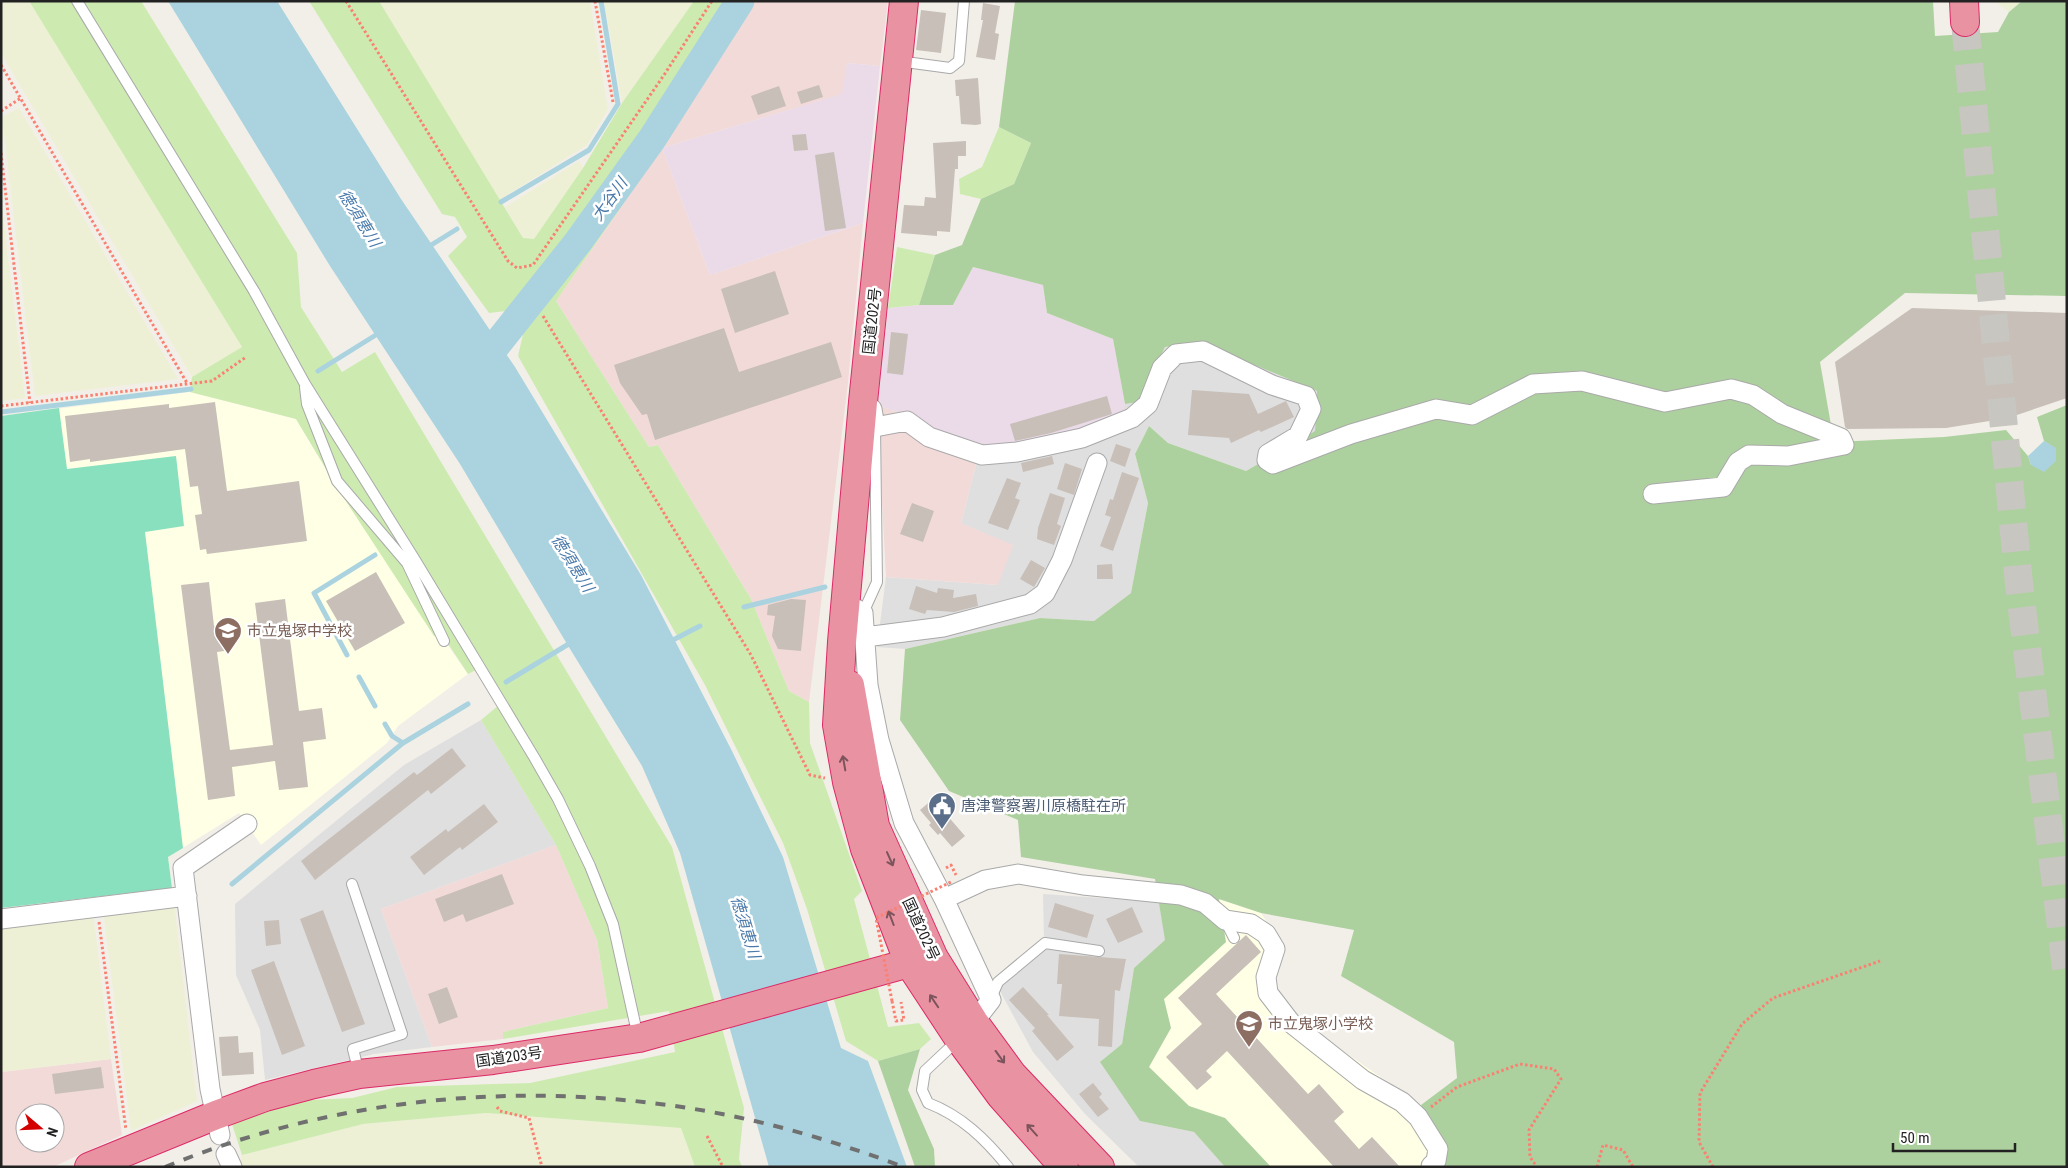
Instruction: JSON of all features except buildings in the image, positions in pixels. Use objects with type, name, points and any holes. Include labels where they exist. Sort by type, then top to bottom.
[{"type":"highway","name":"国道202号","points":[[904,1],[863,402],[853,639],[875,826],[921,961]]},
{"type":"highway","name":"国道202号","points":[[853,639],[837,725],[847,782],[865,849],[921,961],[966,1031],[1001,1096],[1064,1167]]},
{"type":"highway","name":"国道203号","points":[[89,1167],[131,1148],[218,1125],[265,1097],[359,1074],[492,1060],[639,1038],[921,961]]},
{"type":"highway","name":"国道202号","points":[[966,1031],[1012,1074],[1100,1167]]},
{"type":"street","points":[[863,402],[872,409],[875,427],[907,420],[929,437],[982,455],[1017,452],[1082,438],[1132,418],[1148,404],[1162,368],[1176,354],[1203,351],[1272,385],[1306,396],[1311,409],[1298,436],[1268,454],[1267,460],[1273,464],[1351,434],[1436,409],[1472,414],[1533,384],[1582,381],[1665,402],[1731,389],[1753,395],[1782,414],[1841,438],[1844,445],[1788,456],[1749,455],[1738,462],[1722,487],[1653,494]]},
{"type":"street","points":[[966,1031],[990,1000],[947,891],[904,823],[879,740],[868,685],[853,639],[943,627],[1030,604],[1038,599],[1045,593],[1062,560],[1097,463]]},
{"type":"street","points":[[218,1125],[210,1089],[183,868],[247,824]]},
{"type":"street","points":[[947,891],[985,880],[1018,874],[1083,885],[1182,894],[1205,903],[1225,920],[1251,924],[1266,934],[1275,949],[1266,977],[1268,993],[1290,1023],[1363,1080],[1402,1102],[1418,1117],[1438,1149],[1436,1161],[1431,1166]]},
{"type":"street","points":[[1,919],[186,896]]},
{"type":"lane","points":[[77,1],[254,291],[305,384],[411,561],[534,757],[558,799],[590,866],[613,924],[639,1038]]},
{"type":"lane","points":[[897,60],[950,68],[959,61],[964,1]]},
{"type":"lane","points":[[305,384],[308,404],[337,481],[411,561],[444,641]]},
{"type":"lane","points":[[854,608],[876,582],[875,427]]},
{"type":"lane","points":[[352,884],[402,1034],[353,1049],[359,1074]]},
{"type":"lane","points":[[1225,920],[1234,938]]},
{"type":"lane","points":[[990,1000],[998,982],[1045,943],[1099,951]]},
{"type":"lane","points":[[966,1031],[925,1072],[922,1090],[928,1103],[949,1111],[987,1141],[1008,1167]]},
{"type":"path","points":[[346,1],[508,261],[517,268],[533,265],[664,75],[712,1]]},
{"type":"path","points":[[595,1],[613,102]]},
{"type":"path","points":[[1,65],[187,383]]},
{"type":"path","points":[[1,111],[21,98]]},
{"type":"path","points":[[1,153],[30,403]]},
{"type":"path","points":[[543,316],[751,655],[810,775],[847,782]]},
{"type":"path","points":[[1,406],[212,381],[246,357]]},
{"type":"path","points":[[901,1002],[904,1020],[896,1021],[876,918],[947,891]]},
{"type":"path","points":[[97,907],[126,1137],[131,1148]]},
{"type":"path","points":[[1712,1167],[1699,1142],[1700,1093],[1742,1024],[1773,998],[1880,961]]},
{"type":"path","points":[[1418,1117],[1457,1087],[1520,1064],[1554,1069],[1561,1079],[1529,1130],[1530,1157],[1537,1167]]},
{"type":"path","points":[[497,1107],[500,1111],[529,1118],[542,1167]]},
{"type":"path","points":[[707,1136],[723,1167]]},
{"type":"path","points":[[1598,1167],[1603,1145],[1623,1150],[1633,1167]]},
{"type":"shaded area","points":[[1,1],[29,1],[242,347],[192,377],[1,53]]},
{"type":"shaded area","points":[[379,1],[590,1],[608,109],[587,145],[499,200]]},
{"type":"shaded area","points":[[604,1],[694,1],[622,103]]},
{"type":"shaded area","points":[[755,1],[888,1],[880,66],[847,63],[843,94],[662,148]]},
{"type":"shaded area","points":[[1994,1],[2022,1],[2009,12]]},
{"type":"shaded area","points":[[847,63],[880,66],[863,223],[710,275],[662,148],[842,94]]},
{"type":"shaded area","points":[[19,108],[178,379],[35,396],[2,117]]},
{"type":"shaded area","points":[[662,148],[710,275],[863,223],[848,383],[809,702],[789,691],[751,599],[658,445],[649,447],[556,301]]},
{"type":"shaded area","points":[[579,161],[583,168],[534,239],[523,238],[505,207]]},
{"type":"shaded area","points":[[1,198],[25,398],[1,401]]},
{"type":"shaded area","points":[[973,267],[1043,285],[1047,313],[1113,339],[1125,404],[1119,421],[1017,447],[980,449],[930,431],[912,417],[877,405],[888,308],[919,305],[953,305]]},
{"type":"shaded area","points":[[1200,342],[1317,391],[1315,431],[1246,471],[1168,443],[1149,426],[1135,454],[1148,503],[1131,593],[1094,621],[1040,618],[905,649],[877,647],[886,577],[998,585],[961,523],[980,449],[1119,421],[1125,404],[1139,402],[1165,347]]},
{"type":"shaded area","name":"市立鬼塚中学校","points":[[190,392],[296,419],[338,489],[468,674],[398,726],[387,743],[261,845],[239,813],[168,857],[172,888],[1,908],[1,416]]},
{"type":"shaded area","points":[[877,405],[912,417],[980,449],[961,523],[1013,545],[998,585],[886,577]]},
{"type":"shaded area","points":[[481,720],[556,845],[381,909],[432,1047],[374,1054],[265,1080],[260,1030],[236,975],[235,904],[404,765]]},
{"type":"shaded area","points":[[556,845],[597,940],[608,1008],[503,1032],[503,1039],[432,1047],[381,909]]},
{"type":"shaded area","points":[[1043,894],[1159,902],[1166,940],[1134,968],[1122,1044],[1140,1121],[1194,1132],[1225,1167],[1139,1167],[1085,1114],[1033,1052],[994,980],[1044,939]]},
{"type":"shaded area","name":"市立鬼塚小学校","points":[[1218,899],[1261,913],[1283,947],[1272,991],[1310,1028],[1421,1105],[1448,1153],[1440,1167],[1271,1167],[1225,1118],[1189,1106],[1149,1067],[1171,1028],[1163,999],[1226,942]]},
{"type":"shaded area","points":[[174,902],[197,1101],[131,1131],[103,910]]},
{"type":"shaded area","points":[[93,912],[111,1059],[1,1072],[1,923]]},
{"type":"shaded area","points":[[111,1059],[122,1135],[53,1167],[1,1167],[1,1072]]},
{"type":"shaded area","points":[[486,1113],[681,1128],[695,1167],[240,1167],[242,1155],[363,1124]]},
{"type":"green space","points":[[29,1],[141,1],[297,253],[301,307],[342,372],[375,352],[672,847],[744,1108],[739,1159],[742,1167],[695,1167],[681,1128],[486,1113],[363,1124],[242,1155],[231,1121],[309,1100],[352,1098],[397,1087],[530,1083],[675,1052],[669,1011],[503,1039],[503,1032],[608,1008],[597,940],[556,845],[481,720],[505,700],[482,667],[468,674],[443,636],[434,636],[338,489],[296,419],[190,392],[192,377],[242,347]]},
{"type":"green space","points":[[309,1],[379,1],[523,238],[534,239],[583,168],[622,103],[694,1],[730,1],[645,136],[514,310],[489,313],[448,256],[467,237],[455,217],[442,214]]},
{"type":"green space","points":[[1015,1],[1933,1],[1935,36],[1998,32],[2009,12],[2022,1],[2067,1],[2067,296],[1905,293],[1820,362],[1834,442],[1944,437],[2006,430],[2028,456],[2031,465],[2056,449],[2044,441],[2037,417],[2067,405],[2067,1167],[1440,1167],[1448,1153],[1421,1105],[1457,1078],[1454,1042],[1341,976],[1354,930],[1261,913],[1219,899],[1226,942],[1164,999],[1171,1028],[1149,1067],[1189,1106],[1225,1118],[1271,1167],[1225,1167],[1194,1132],[1140,1121],[1100,1062],[1122,1044],[1134,968],[1165,940],[1155,879],[1021,857],[1018,820],[949,791],[900,720],[905,649],[1040,618],[1094,621],[1131,593],[1148,503],[1135,454],[1149,426],[1168,443],[1246,471],[1315,431],[1317,391],[1200,342],[1165,347],[1139,402],[1125,404],[1113,339],[1047,313],[1043,285],[973,267],[953,305],[919,305],[935,255],[962,245],[981,199],[1014,184],[1031,143],[999,127]]},
{"type":"green space","points":[[999,127],[1031,143],[1014,184],[981,199],[960,194],[959,179],[982,167]]},
{"type":"green space","points":[[662,148],[556,301],[649,447],[658,445],[751,599],[789,691],[809,702],[810,743],[862,891],[854,899],[888,1027],[919,1023],[931,1039],[920,1049],[878,1061],[846,1041],[807,909],[783,843],[705,685],[518,356],[524,330]]},
{"type":"green space","points":[[897,247],[935,255],[919,305],[888,308]]},
{"type":"green space","points":[[59,408],[67,469],[176,456],[184,526],[145,532],[183,848],[168,857],[172,888],[1,908],[1,416]]},
{"type":"green space","points":[[920,1049],[908,1090],[934,1149],[935,1167],[915,1167],[878,1061]]},
{"type":"water","name":"徳須恵川","points":[[168,1],[277,1],[401,199],[515,367],[641,575],[732,751],[783,857],[841,1048],[868,1061],[907,1167],[769,1167],[680,853],[642,766],[460,464],[330,266]]},
{"type":"water","points":[[2044,441],[2056,448],[2056,461],[2044,472],[2031,465],[2028,456]]},
{"type":"waterway","points":[[501,202],[589,150],[618,104],[601,1]]},
{"type":"waterway","name":"大谷川","points":[[474,373],[578,242],[652,139],[740,1]]},
{"type":"waterway","points":[[428,247],[457,229]]},
{"type":"waterway","points":[[318,371],[379,333]]},
{"type":"waterway","points":[[1,412],[191,389]]},
{"type":"waterway","points":[[347,655],[314,593],[375,555]]},
{"type":"waterway","points":[[744,607],[825,587]]},
{"type":"waterway","points":[[669,642],[700,626]]},
{"type":"waterway","points":[[506,682],[572,642]]},
{"type":"waterway","points":[[359,677],[375,706]]},
{"type":"waterway","points":[[232,884],[403,743],[468,704]]},
{"type":"waterway","points":[[385,724],[392,736],[403,743]]},
{"type":"tunnel","points":[[1965,22],[2019,584],[2067,976]]},
{"type":"railway","points":[[165,1167],[231,1143],[299,1123],[369,1109],[439,1100],[510,1096],[581,1097],[652,1103],[722,1114],[814,1137],[904,1167]]},
{"type":"place","name":"市立鬼塚中学校","points":[[228,655]]},
{"type":"place","name":"唐津警察署川原橋駐在所","points":[[942,830]]},
{"type":"place","name":"市立鬼塚小学校","points":[[1249,1048]]}]
